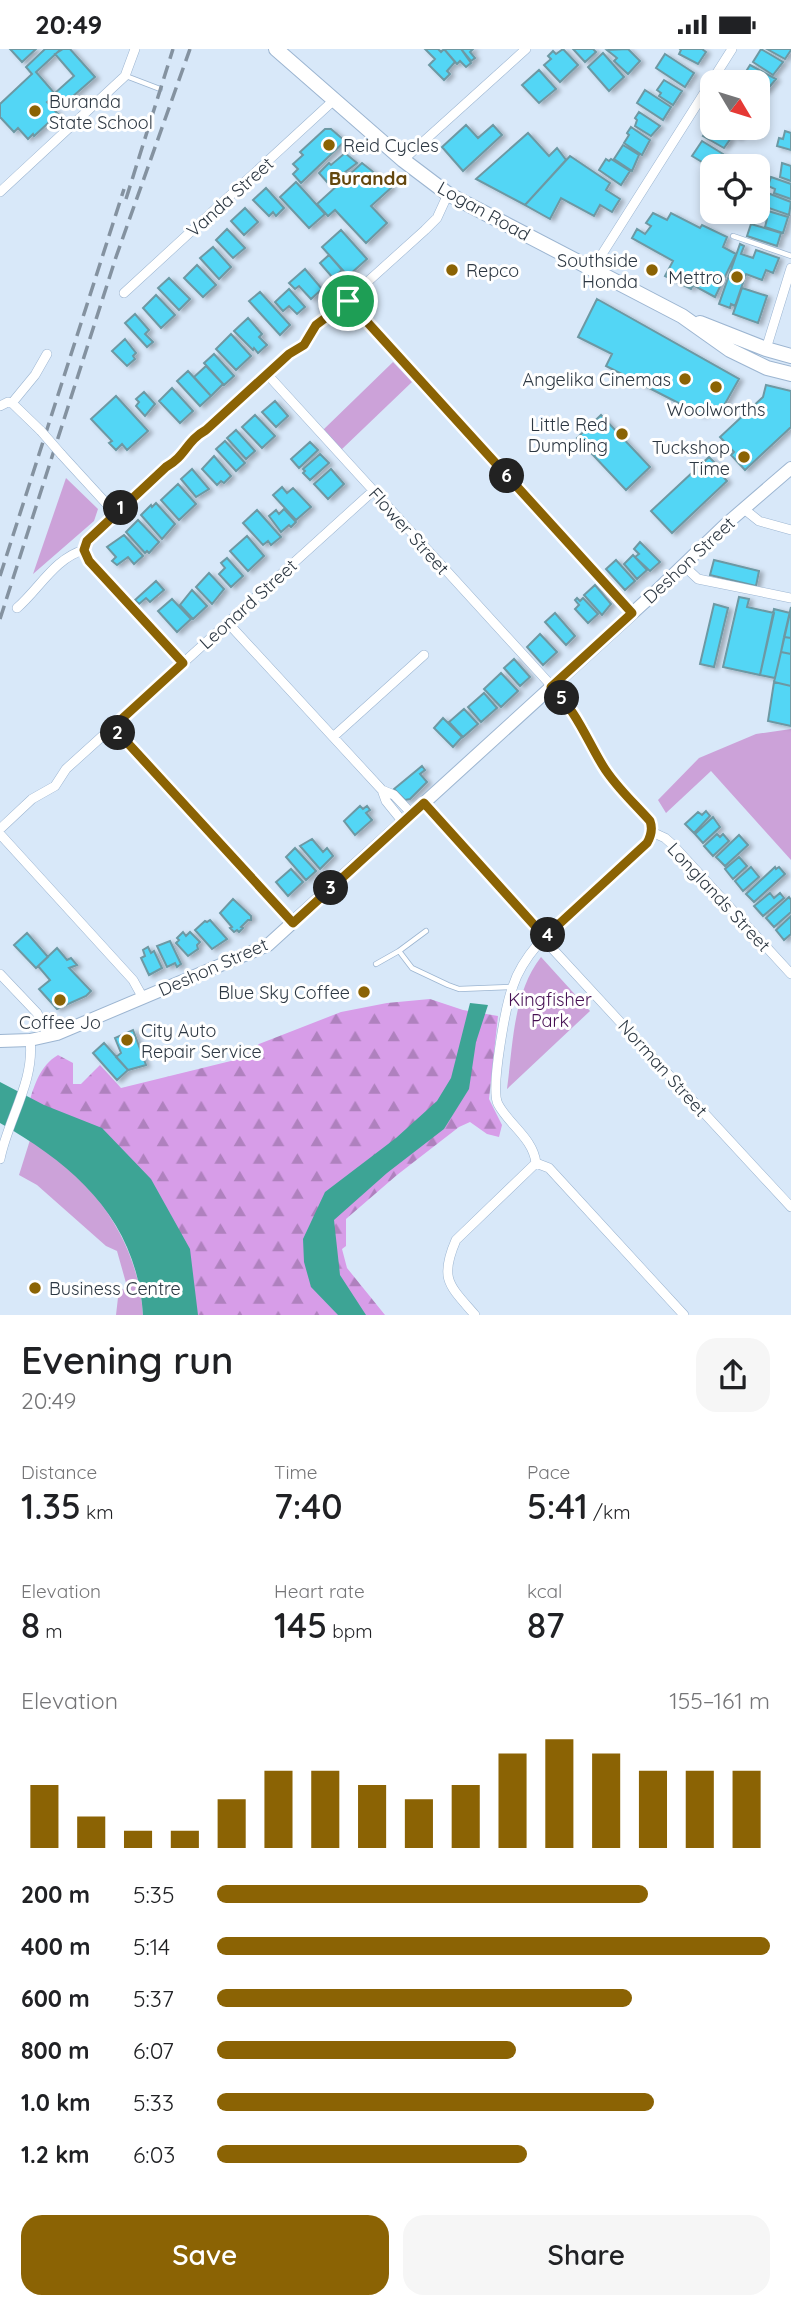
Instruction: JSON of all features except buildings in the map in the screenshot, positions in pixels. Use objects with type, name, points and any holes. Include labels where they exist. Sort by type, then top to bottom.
[{"type":"main road","name":"Logan Road","points":[[275,49],[403,160],[448,194],[682,316],[791,356]]},
{"type":"main road","name":"Logan Road","points":[[682,316],[730,350],[767,368],[791,374]]},
{"type":"street","points":[[0,192],[125,76],[135,49]]},
{"type":"street","points":[[403,160],[526,49]]},
{"type":"street","points":[[592,270],[732,49]]},
{"type":"street","name":"Vanda Street","points":[[124,293],[334,100]]},
{"type":"street","points":[[18,608],[64,560],[84,550],[90,537],[115,513],[166,467],[180,458],[191,439],[206,430],[289,354],[304,345],[316,325],[348,301],[432,224],[448,194]]},
{"type":"street","points":[[766,349],[791,270]]},
{"type":"street","points":[[348,301],[632,613]]},
{"type":"street","points":[[12,403],[47,355]]},
{"type":"street","name":"Flower Street","points":[[267,375],[551,687]]},
{"type":"street","points":[[0,407],[8,402],[12,403],[115,513]]},
{"type":"street","name":"Deshon Street","points":[[0,1041],[30,1040],[48,1036],[261,949],[293,923],[791,468]]},
{"type":"street","name":"Leonard Street","points":[[0,832],[32,799],[55,786],[62,773],[373,491]]},
{"type":"street","points":[[744,509],[759,521],[791,530]]},
{"type":"street","points":[[84,550],[89,561],[183,663]]},
{"type":"street","points":[[682,565],[698,579],[791,598]]},
{"type":"street","points":[[228,623],[382,790],[394,795],[408,818]]},
{"type":"street","points":[[333,737],[424,655]]},
{"type":"street","name":"Longlands Street","points":[[551,687],[577,718],[612,780],[650,821],[652,832],[673,845],[791,974]]},
{"type":"street","points":[[113,727],[293,923]]},
{"type":"street","name":"Norman Street","points":[[424,803],[545,937],[549,945],[791,1207]]},
{"type":"street","points":[[0,832],[133,980],[143,998]]},
{"type":"street","points":[[536,1163],[532,1148],[499,1106],[494,1095],[502,1031],[512,987],[524,961],[545,937],[647,843],[652,832]]},
{"type":"street","points":[[0,974],[37,1013],[48,1036]]},
{"type":"street","points":[[0,1154],[31,1064],[30,1040]]},
{"type":"street","points":[[475,1315],[450,1286],[447,1274],[450,1253],[456,1240],[536,1163]]},
{"type":"street","points":[[536,1163],[549,1168],[684,1315]]},
{"type":"lane","points":[[125,76],[160,89]]},
{"type":"lane","points":[[733,236],[791,255]]},
{"type":"lane","points":[[376,964],[426,931]]},
{"type":"lane","points":[[399,951],[412,968],[459,989],[512,987]]},
{"type":"green space","points":[[393,362],[412,382],[341,450],[323,430]]},
{"type":"green space","points":[[66,478],[98,509],[94,521],[33,574]]},
{"type":"green space","points":[[791,729],[791,860],[711,771],[666,813],[658,800],[699,758],[756,734]]},
{"type":"green space","name":"Kingfisher Park","points":[[541,957],[590,1011],[507,1089],[520,1003],[532,971]]},
{"type":"green space","points":[[430,999],[463,1010],[498,1016],[489,1099],[502,1125],[499,1137],[487,1134],[470,1122],[459,1127],[346,1219],[346,1246],[342,1249],[347,1268],[385,1315],[183,1315],[28,1106],[42,1071],[58,1055],[73,1063],[73,1084],[81,1084],[100,1065],[121,1088],[243,1058],[259,1044],[341,1012],[387,1003]]},
{"type":"green space","points":[[30,1140],[74,1174],[108,1214],[132,1261],[143,1315],[116,1315],[119,1289],[128,1290],[117,1251],[106,1246],[37,1185],[19,1175]]},
{"type":"shaded area","points":[[470,1003],[488,1005],[476,1042],[469,1089],[444,1129],[387,1173],[334,1220],[340,1275],[366,1315],[338,1315],[311,1287],[304,1262],[303,1239],[325,1192],[396,1138],[437,1101],[451,1078]]},
{"type":"shaded area","points":[[0,1082],[44,1105],[102,1128],[151,1179],[190,1249],[198,1315],[143,1315],[138,1282],[129,1252],[115,1225],[98,1200],[78,1178],[54,1158],[0,1123]]},
{"type":"railway","points":[[126,199],[173,49]]},
{"type":"railway","points":[[0,619],[116,257],[190,49]]},
{"type":"railway","points":[[0,576],[124,189]]},
{"type":"place","name":"Buranda State School","points":[[35,111]]},
{"type":"place","name":"Reid Cycles","points":[[329,145]]},
{"type":"place","name":"Repco","points":[[452,270]]},
{"type":"place","name":"Southside Honda","points":[[652,270]]},
{"type":"place","name":"Mettro","points":[[737,277]]},
{"type":"place","name":"Angelika Cinemas","points":[[685,379]]},
{"type":"place","name":"Woolworths","points":[[716,387]]},
{"type":"place","name":"Little Red Dumpling","points":[[622,434]]},
{"type":"place","name":"Tuckshop Time","points":[[744,457]]},
{"type":"place","name":"Blue Sky Coffee","points":[[364,992]]},
{"type":"place","name":"Coffee Jo","points":[[60,1000]]},
{"type":"place","name":"City Auto Repair Service","points":[[127,1040]]},
{"type":"place","name":"Business Centre","points":[[35,1288]]},
{"type":"district","name":"Buranda","points":[[368,178]]},
{"type":"route","points":[[348,301],[632,613],[551,687],[583,726],[612,780],[650,821],[651,836],[647,843],[545,937],[424,803],[293,923],[113,727],[183,663],[86,558],[84,550],[87,541],[166,467],[180,458],[191,439],[206,430],[289,354],[304,345],[316,325],[348,301]]}]
